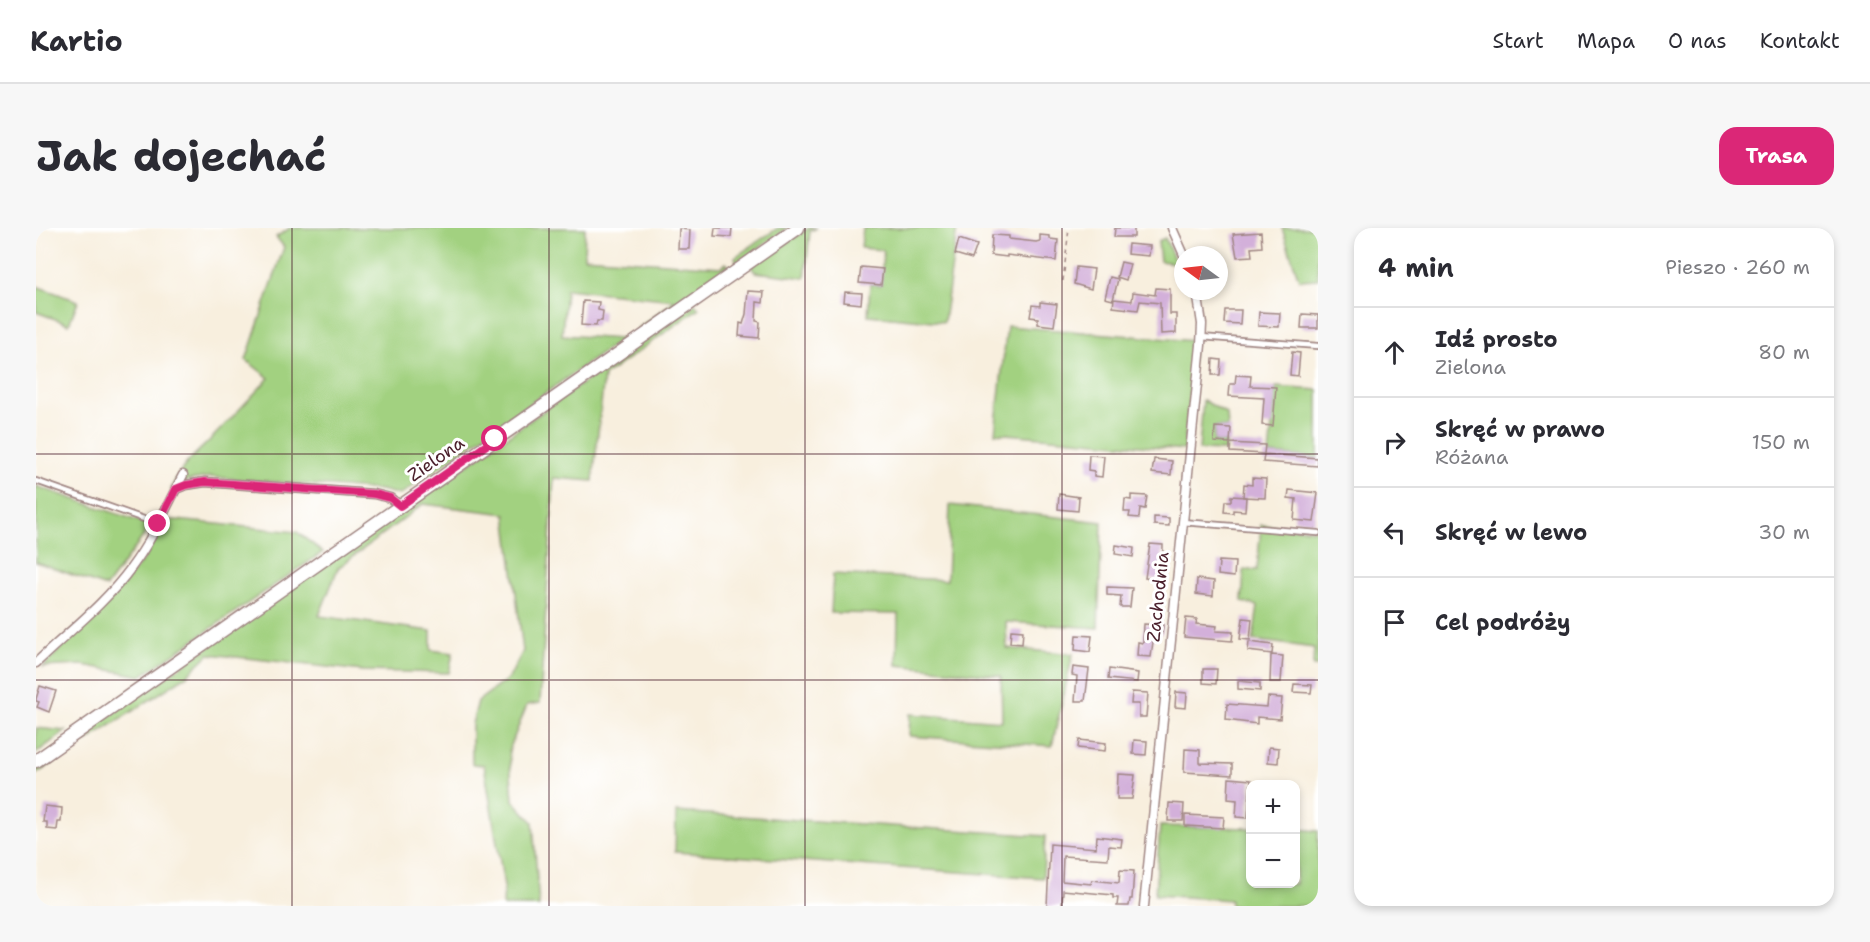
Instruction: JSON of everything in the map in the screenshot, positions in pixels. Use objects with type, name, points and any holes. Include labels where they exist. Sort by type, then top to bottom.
[{"type":"street","name":"Zielona","points":[[36,761],[798,228]]},
{"type":"street","points":[[1172,228],[1180,246]]},
{"type":"street","name":"Zachodnia","points":[[1144,906],[1201,337],[1198,300]]},
{"type":"street","points":[[36,663],[98,607],[132,567],[158,524],[183,475]]},
{"type":"street","points":[[176,489],[205,482],[363,493],[390,498],[400,506]]},
{"type":"lane","points":[[1201,337],[1318,346]]},
{"type":"lane","points":[[36,481],[158,524]]},
{"type":"lane","points":[[1182,522],[1318,533]]},
{"type":"path","points":[[1063,281],[1069,228]]},
{"type":"green space","points":[[290,228],[585,228],[584,257],[721,267],[726,263],[731,268],[641,331],[638,328],[675,300],[566,289],[562,335],[622,339],[400,495],[381,490],[210,477],[189,480],[171,489],[188,461],[269,378],[246,360],[284,247],[276,237]]},
{"type":"green space","points":[[778,228],[788,228],[737,263],[735,257]]},
{"type":"green space","points":[[809,228],[817,228],[810,231],[805,278],[755,272],[751,267]]},
{"type":"green space","points":[[863,228],[957,228],[944,322],[868,315],[870,284],[881,285],[883,250],[861,248]]},
{"type":"green space","points":[[1282,228],[1318,228],[1318,279],[1299,280]]},
{"type":"green space","points":[[1165,238],[1174,263],[1160,261],[1158,241]]},
{"type":"green space","points":[[36,286],[78,301],[69,324],[36,312]]},
{"type":"green space","points":[[695,304],[699,308],[604,376],[593,481],[554,478],[540,703],[527,705],[509,750],[513,800],[533,822],[539,906],[503,906],[504,886],[484,765],[472,764],[472,724],[478,701],[509,678],[523,651],[506,514],[423,504],[338,568],[319,616],[431,631],[431,650],[453,653],[449,673],[363,671],[209,654],[185,677],[36,774],[36,767]]},
{"type":"green space","points":[[1007,326],[1194,341],[1184,450],[995,433]]},
{"type":"green space","points":[[1276,387],[1318,390],[1318,458],[1269,454]]},
{"type":"green space","points":[[1203,400],[1227,414],[1228,428],[1215,427],[1214,442],[1226,443],[1226,451],[1199,450]]},
{"type":"green space","points":[[36,486],[147,524],[145,534],[106,587],[36,562]]},
{"type":"green space","points":[[950,505],[1102,522],[1098,628],[1006,622],[1007,648],[1073,654],[1052,746],[909,736],[910,714],[1002,721],[1001,676],[897,665],[898,614],[831,613],[833,574],[947,580]]},
{"type":"green space","points":[[176,520],[297,532],[323,552],[141,676],[83,665],[43,667],[118,590],[146,556],[164,521]]},
{"type":"green space","points":[[1261,525],[1318,530],[1318,666],[1313,666],[1314,648],[1253,640],[1258,606],[1242,602],[1244,570],[1257,570]]},
{"type":"green space","points":[[36,728],[66,731],[36,753]]},
{"type":"green space","points":[[676,812],[1045,836],[1043,878],[675,852]]},
{"type":"green space","points":[[1160,826],[1246,828],[1246,888],[1300,888],[1300,829],[1318,831],[1318,906],[1230,906],[1230,900],[1155,895]]},
{"type":"building","points":[[715,228],[732,228],[731,237],[714,236]]},
{"type":"building","points":[[1115,228],[1134,228],[1134,237],[1114,237]]},
{"type":"building","points":[[679,229],[690,230],[689,249],[678,249]]},
{"type":"building","points":[[1261,232],[1262,247],[1251,248],[1252,256],[1237,257],[1233,234]]},
{"type":"building","points":[[992,235],[1036,242],[1040,241],[1040,235],[1050,236],[1050,239],[1058,240],[1056,261],[991,255]]},
{"type":"building","points":[[959,239],[977,245],[972,259],[955,254]]},
{"type":"building","points":[[1128,244],[1150,246],[1149,256],[1127,254]]},
{"type":"building","points":[[1121,262],[1130,264],[1126,280],[1117,277]]},
{"type":"building","points":[[861,267],[883,269],[881,285],[859,283]]},
{"type":"building","points":[[1076,267],[1094,269],[1091,289],[1074,284]]},
{"type":"building","points":[[1110,277],[1118,279],[1113,300],[1105,298]]},
{"type":"building","points":[[1156,288],[1170,289],[1170,314],[1176,314],[1176,333],[1161,334],[1160,303],[1140,301],[1138,310],[1113,307],[1114,299],[1132,301],[1133,292],[1155,295]]},
{"type":"building","points":[[748,291],[764,292],[763,303],[757,302],[756,321],[760,322],[759,338],[739,336],[740,323],[743,324],[746,314]]},
{"type":"building","points":[[845,292],[862,293],[861,304],[844,302]]},
{"type":"building","points":[[583,301],[599,302],[598,310],[603,311],[602,321],[597,321],[596,326],[581,325]]},
{"type":"building","points":[[1040,302],[1057,304],[1054,326],[1038,324],[1038,318],[1030,317],[1032,305],[1040,306]]},
{"type":"building","points":[[1225,310],[1241,310],[1240,324],[1224,323]]},
{"type":"building","points":[[1259,312],[1280,313],[1279,327],[1258,326]]},
{"type":"building","points":[[1302,314],[1318,315],[1318,328],[1301,328]]},
{"type":"building","points":[[1292,352],[1300,353],[1298,376],[1290,375]]},
{"type":"building","points":[[1213,359],[1221,360],[1220,375],[1212,375]]},
{"type":"building","points":[[1236,375],[1251,376],[1250,386],[1276,387],[1273,426],[1262,425],[1264,398],[1229,396],[1230,384],[1235,384]]},
{"type":"building","points":[[1215,427],[1231,428],[1230,443],[1214,442]]},
{"type":"building","points":[[1230,443],[1265,445],[1264,454],[1230,452]]},
{"type":"building","points":[[1264,454],[1318,458],[1318,466],[1263,462]]},
{"type":"building","points":[[1089,455],[1104,456],[1102,477],[1094,476],[1094,471],[1088,470]]},
{"type":"building","points":[[1154,459],[1172,461],[1171,475],[1152,473]]},
{"type":"building","points":[[1252,478],[1266,479],[1265,498],[1243,497],[1244,484],[1252,485]]},
{"type":"building","points":[[1289,490],[1318,493],[1314,522],[1294,520],[1296,499],[1288,498]]},
{"type":"building","points":[[1059,494],[1079,497],[1078,511],[1058,509]]},
{"type":"building","points":[[1131,495],[1147,496],[1145,509],[1140,508],[1139,518],[1129,517],[1130,512],[1124,512],[1125,499],[1131,500]]},
{"type":"building","points":[[1231,496],[1246,497],[1245,511],[1224,512],[1225,501],[1231,501]]},
{"type":"building","points":[[1154,517],[1169,518],[1169,526],[1154,525]]},
{"type":"building","points":[[1150,544],[1163,545],[1162,580],[1145,578]]},
{"type":"building","points":[[1116,545],[1134,548],[1133,557],[1115,554]]},
{"type":"building","points":[[1219,561],[1235,562],[1234,577],[1218,575]]},
{"type":"building","points":[[1197,579],[1214,581],[1213,596],[1196,594]]},
{"type":"building","points":[[1107,587],[1132,588],[1130,607],[1120,607],[1121,596],[1107,595]]},
{"type":"building","points":[[1186,618],[1197,619],[1196,624],[1217,626],[1216,631],[1233,632],[1232,641],[1184,637]]},
{"type":"building","points":[[1243,618],[1252,619],[1250,640],[1240,639]]},
{"type":"building","points":[[1144,624],[1163,625],[1162,634],[1154,634],[1151,657],[1137,656],[1138,642],[1143,643]]},
{"type":"building","points":[[1011,630],[1023,631],[1022,644],[1010,643]]},
{"type":"building","points":[[1076,635],[1092,636],[1090,652],[1075,650]]},
{"type":"building","points":[[1249,642],[1273,645],[1272,654],[1248,651]]},
{"type":"building","points":[[1271,655],[1283,656],[1281,682],[1270,682]]},
{"type":"building","points":[[1073,667],[1089,669],[1085,701],[1075,701],[1077,676],[1072,675]]},
{"type":"building","points":[[1109,669],[1138,673],[1137,682],[1108,679]]},
{"type":"building","points":[[1203,669],[1217,669],[1216,684],[1203,683]]},
{"type":"building","points":[[1238,681],[1260,683],[1260,691],[1238,689]]},
{"type":"building","points":[[1294,684],[1312,685],[1311,693],[1293,692]]},
{"type":"building","points":[[40,686],[56,691],[49,712],[37,707],[39,702],[36,699]]},
{"type":"building","points":[[1132,692],[1148,693],[1146,717],[1139,717],[1139,704],[1131,704]]},
{"type":"building","points":[[1176,692],[1187,693],[1186,708],[1175,707]]},
{"type":"building","points":[[1268,697],[1282,698],[1280,719],[1257,717],[1257,724],[1226,720],[1227,704],[1267,707]]},
{"type":"building","points":[[1079,740],[1106,743],[1105,751],[1078,748]]},
{"type":"building","points":[[1134,740],[1147,741],[1146,755],[1133,754]]},
{"type":"building","points":[[1269,747],[1279,748],[1278,763],[1268,762]]},
{"type":"building","points":[[1185,749],[1200,750],[1200,763],[1232,764],[1232,775],[1184,772]]},
{"type":"building","points":[[1118,774],[1135,775],[1132,799],[1117,799]]},
{"type":"building","points":[[1229,778],[1251,780],[1246,780],[1246,818],[1236,817],[1237,800],[1228,799]]},
{"type":"building","points":[[1169,803],[1184,804],[1183,821],[1168,821]]},
{"type":"building","points":[[45,806],[62,808],[61,822],[58,822],[57,830],[47,829],[47,822],[43,822]]},
{"type":"building","points":[[1185,815],[1224,817],[1223,828],[1185,826]]},
{"type":"building","points":[[1097,836],[1122,839],[1121,847],[1109,846],[1108,859],[1063,856],[1062,881],[1091,884],[1092,880],[1119,883],[1120,870],[1134,871],[1132,899],[1130,899],[1129,906],[1117,906],[1118,898],[1113,898],[1113,895],[1063,890],[1062,906],[1047,906],[1050,844],[1096,848]]},
{"type":"route","points":[[158,524],[176,489],[205,482],[374,494],[390,498],[400,506],[495,439]]}]
